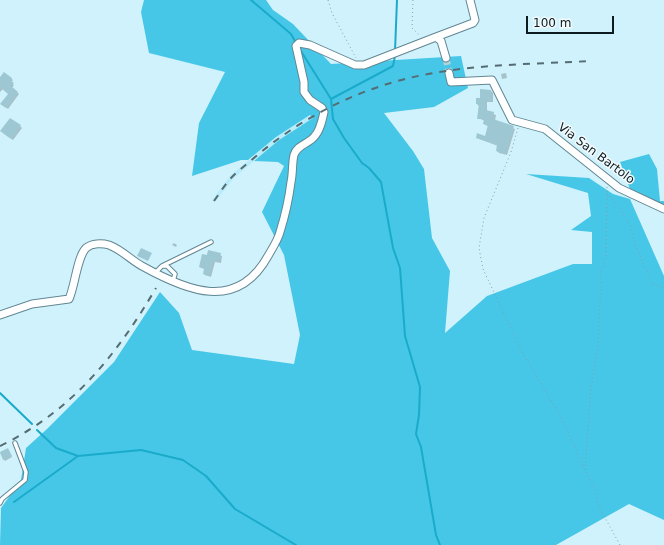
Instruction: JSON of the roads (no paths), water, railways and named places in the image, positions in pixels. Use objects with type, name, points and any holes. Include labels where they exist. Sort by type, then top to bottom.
[{"type":"street","points":[[0,315],[32,304],[69,299],[74,288],[80,257],[87,248],[98,243],[109,245],[123,252],[136,263],[173,282],[202,290],[222,291],[241,287],[263,265],[274,246],[280,232],[292,182],[294,156],[296,150],[313,139],[317,134],[324,112],[322,108],[310,100],[304,92],[304,82],[298,45],[310,45],[358,65],[364,65],[473,23],[475,20],[475,15],[470,0]]},
{"type":"street","points":[[436,37],[441,41],[446,58]]},
{"type":"street","name":"Via San Bartolo","points":[[449,74],[451,82],[492,80],[512,120],[545,129],[619,188],[664,209]]},
{"type":"lane","points":[[155,273],[162,266],[211,242]]},
{"type":"lane","points":[[162,266],[167,266],[175,274],[173,282]]},
{"type":"lane","points":[[0,503],[2,499],[25,480],[26,472],[14,443]]},
{"type":"waterway","points":[[251,0],[291,34],[296,43]]},
{"type":"waterway","points":[[395,51],[397,0]]},
{"type":"waterway","points":[[299,48],[331,99],[333,119],[344,138],[362,163],[369,168],[381,182],[393,248],[400,268],[405,336],[420,387],[419,415],[416,434],[421,447],[436,535],[440,545]]},
{"type":"waterway","points":[[331,99],[393,66],[395,56]]},
{"type":"waterway","points":[[0,393],[32,424]]},
{"type":"waterway","points":[[37,430],[56,448],[78,456],[141,450],[183,460],[206,476],[235,509],[296,545]]},
{"type":"waterway","points":[[14,502],[78,456]]},
{"type":"tunnel","points":[[446,58],[449,73]]},
{"type":"railway","points":[[214,201],[232,177],[274,142],[315,115],[358,94],[404,79],[468,68],[591,61]]},
{"type":"railway","points":[[0,446],[26,432],[49,416],[70,399],[90,379],[108,359],[125,336],[156,288]]}]
